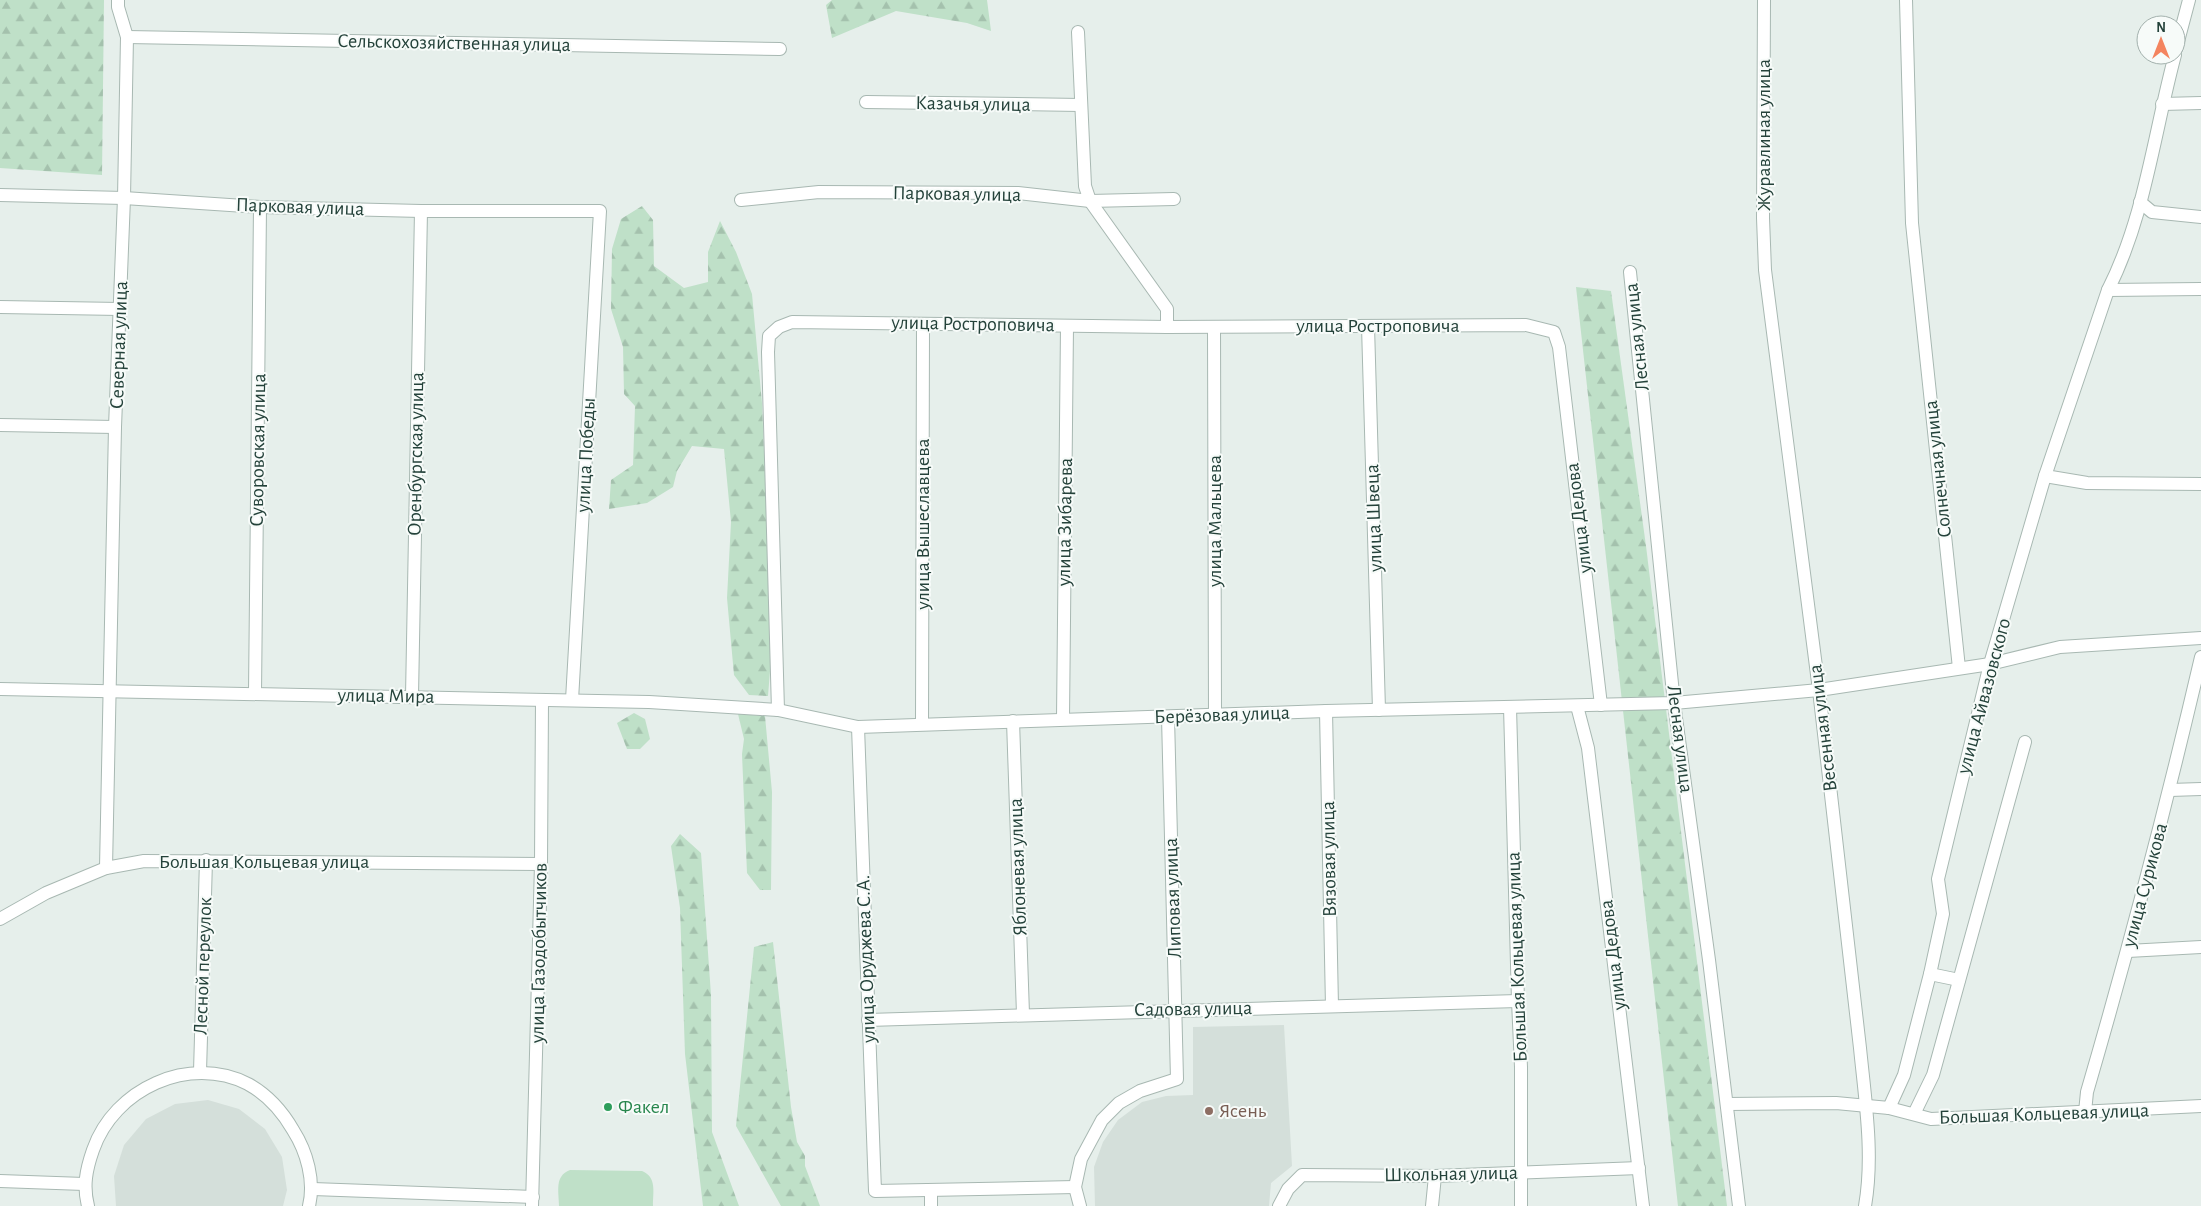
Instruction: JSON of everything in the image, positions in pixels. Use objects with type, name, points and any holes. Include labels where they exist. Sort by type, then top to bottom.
[{"type":"street","name":"Северная улица","points":[[106,868],[115,427],[124,198],[127,37],[118,7],[118,0]]},
{"type":"street","name":"Журавлиная улица","points":[[1764,0],[1763,218],[1765,270]]},
{"type":"street","name":"Солнечная улица","points":[[1906,0],[1912,223],[1960,668]]},
{"type":"street","points":[[2185,15],[2189,0]]},
{"type":"street","points":[[1078,32],[1085,186],[1090,201],[1167,309],[1167,326]]},
{"type":"street","name":"Сельскохозяйственная улица","points":[[127,37],[780,49]]},
{"type":"street","name":"улица Айвазовского","points":[[1889,1108],[1904,1075],[1930,974],[1943,914],[1938,879],[1990,664],[2045,476],[2108,290],[2120,266],[2140,202],[2172,65]]},
{"type":"street","name":"Казачья улица","points":[[866,102],[1081,105]]},
{"type":"street","points":[[2162,104],[2201,103]]},
{"type":"street","name":"Парковая улица","points":[[741,200],[819,192],[1018,193],[1090,201],[1174,199]]},
{"type":"street","name":"Парковая улица","points":[[0,195],[124,198],[260,207],[421,211],[600,210]]},
{"type":"street","points":[[2140,202],[2152,212],[2201,217]]},
{"type":"street","name":"Суворовская улица","points":[[256,693],[260,207]]},
{"type":"street","name":"улица Победы","points":[[572,700],[600,210]]},
{"type":"street","name":"Оренбургская улица","points":[[412,696],[421,211]]},
{"type":"street","name":"Весенная улица","points":[[1765,270],[1819,690],[1866,1107],[1868,1186],[1865,1206]]},
{"type":"street","name":"Лесная улица","points":[[1630,272],[1674,703],[1739,1206]]},
{"type":"street","points":[[2108,290],[2201,289]]},
{"type":"street","points":[[0,307],[120,309]]},
{"type":"street","name":"улица Ростроповича","points":[[775,709],[769,336],[779,326],[792,322],[1067,326],[1526,325],[1554,332]]},
{"type":"street","name":"улица Вышеславцева","points":[[922,724],[923,324]]},
{"type":"street","name":"улица Зибарева","points":[[1063,719],[1067,326]]},
{"type":"street","name":"улица Мальцева","points":[[1214,326],[1215,715]]},
{"type":"street","name":"улица Швеца","points":[[1368,326],[1379,710]]},
{"type":"street","name":"улица Дедова","points":[[1554,332],[1559,347],[1601,705]]},
{"type":"street","points":[[0,425],[115,427]]},
{"type":"street","points":[[2045,476],[2086,483],[2201,484]]},
{"type":"street","name":"Берёзовая улица","points":[[775,709],[858,727],[1063,719],[1674,703],[1819,690],[1990,664],[2060,647],[2201,638]]},
{"type":"street","name":"улица Сурикова","points":[[2085,1112],[2087,1092],[2128,951],[2170,790],[2201,657]]},
{"type":"street","name":"улица Мира","points":[[0,690],[412,696],[572,700],[775,709]]},
{"type":"street","name":"улица Газодобытчиков","points":[[533,1202],[541,864],[542,700]]},
{"type":"street","name":"улица Дедова","points":[[1577,706],[1588,748],[1643,1206]]},
{"type":"street","name":"Большая Кольцевая улица","points":[[1510,707],[1521,1067],[1521,1206]]},
{"type":"street","name":"Вязовая улица","points":[[1326,712],[1332,1006]]},
{"type":"street","name":"Липовая улица","points":[[1075,1187],[1082,1159],[1102,1120],[1119,1103],[1140,1091],[1177,1079],[1168,717]]},
{"type":"street","name":"Яблоневая улица","points":[[1013,721],[1023,1014]]},
{"type":"street","name":"улица Оруджева С.А.","points":[[858,727],[875,1191],[931,1191]]},
{"type":"street","points":[[1914,1114],[1933,1075],[2024,742]]},
{"type":"street","points":[[2170,790],[2201,789]]},
{"type":"street","name":"Лесной переулок","points":[[200,1072],[206,860]]},
{"type":"street","name":"Большая Кольцевая улица","points":[[0,919],[46,893],[106,868],[144,861],[541,864]]},
{"type":"street","points":[[2128,951],[2201,947]]},
{"type":"street","points":[[1930,974],[1959,980]]},
{"type":"street","name":"Садовая улица","points":[[868,1020],[1176,1009],[1518,1000]]},
{"type":"street","points":[[88,1206],[84,1184],[96,1140],[118,1109],[147,1086],[174,1076],[200,1072],[248,1084],[269,1099],[283,1113],[302,1145],[313,1189],[309,1206]]},
{"type":"street","name":"Большая Кольцевая улица","points":[[1727,1104],[1836,1103],[1889,1108],[1931,1119],[2201,1106]]},
{"type":"street","name":"Школьная улица","points":[[1280,1206],[1288,1188],[1302,1175],[1435,1176],[1639,1168]]},
{"type":"street","points":[[1432,1206],[1435,1176]]},
{"type":"street","points":[[0,1181],[84,1184]]},
{"type":"street","points":[[931,1206],[931,1191],[1075,1187],[1080,1206]]},
{"type":"street","points":[[313,1189],[533,1202]]},
{"type":"shaded area","name":"Ясень","points":[[1284,1025],[1292,1166],[1271,1183],[1269,1206],[1095,1206],[1094,1167],[1103,1142],[1118,1120],[1142,1102],[1166,1096],[1193,1095],[1193,1027]]},
{"type":"shaded area","points":[[208,1100],[239,1109],[265,1129],[282,1157],[287,1190],[283,1206],[116,1206],[114,1176],[124,1145],[146,1119],[175,1104]]},
{"type":"green space","points":[[0,0],[104,0],[102,175],[0,168]]},
{"type":"green space","points":[[832,0],[987,0],[991,31],[967,23],[896,11],[832,38],[826,5]]},
{"type":"green space","points":[[642,206],[653,220],[654,266],[684,288],[708,282],[708,252],[720,221],[736,252],[752,294],[762,403],[772,646],[768,696],[749,695],[734,675],[727,598],[731,522],[724,449],[692,446],[677,471],[673,487],[647,503],[609,509],[611,480],[633,465],[635,406],[624,394],[623,347],[611,309],[612,249],[621,219]]},
{"type":"green space","points":[[1576,287],[1611,291],[1646,546],[1727,1206],[1678,1206]]},
{"type":"green space","points":[[634,713],[645,719],[650,739],[640,749],[627,749],[617,723]]},
{"type":"green space","points":[[738,714],[765,716],[772,792],[771,890],[760,890],[747,873],[742,754],[744,739]]},
{"type":"green space","points":[[680,834],[701,853],[711,995],[712,1132],[739,1206],[703,1206],[685,1054],[680,908],[671,846]]},
{"type":"green space","points":[[773,942],[791,1107],[797,1142],[805,1156],[805,1166],[820,1206],[781,1206],[736,1126],[754,947]]},
{"type":"green space","points":[[570,1170],[642,1171],[652,1181],[653,1206],[559,1206],[559,1180]]},
{"type":"place","name":"Факел","points":[[608,1107]]},
{"type":"place","name":"Ясень","points":[[1209,1111]]}]
